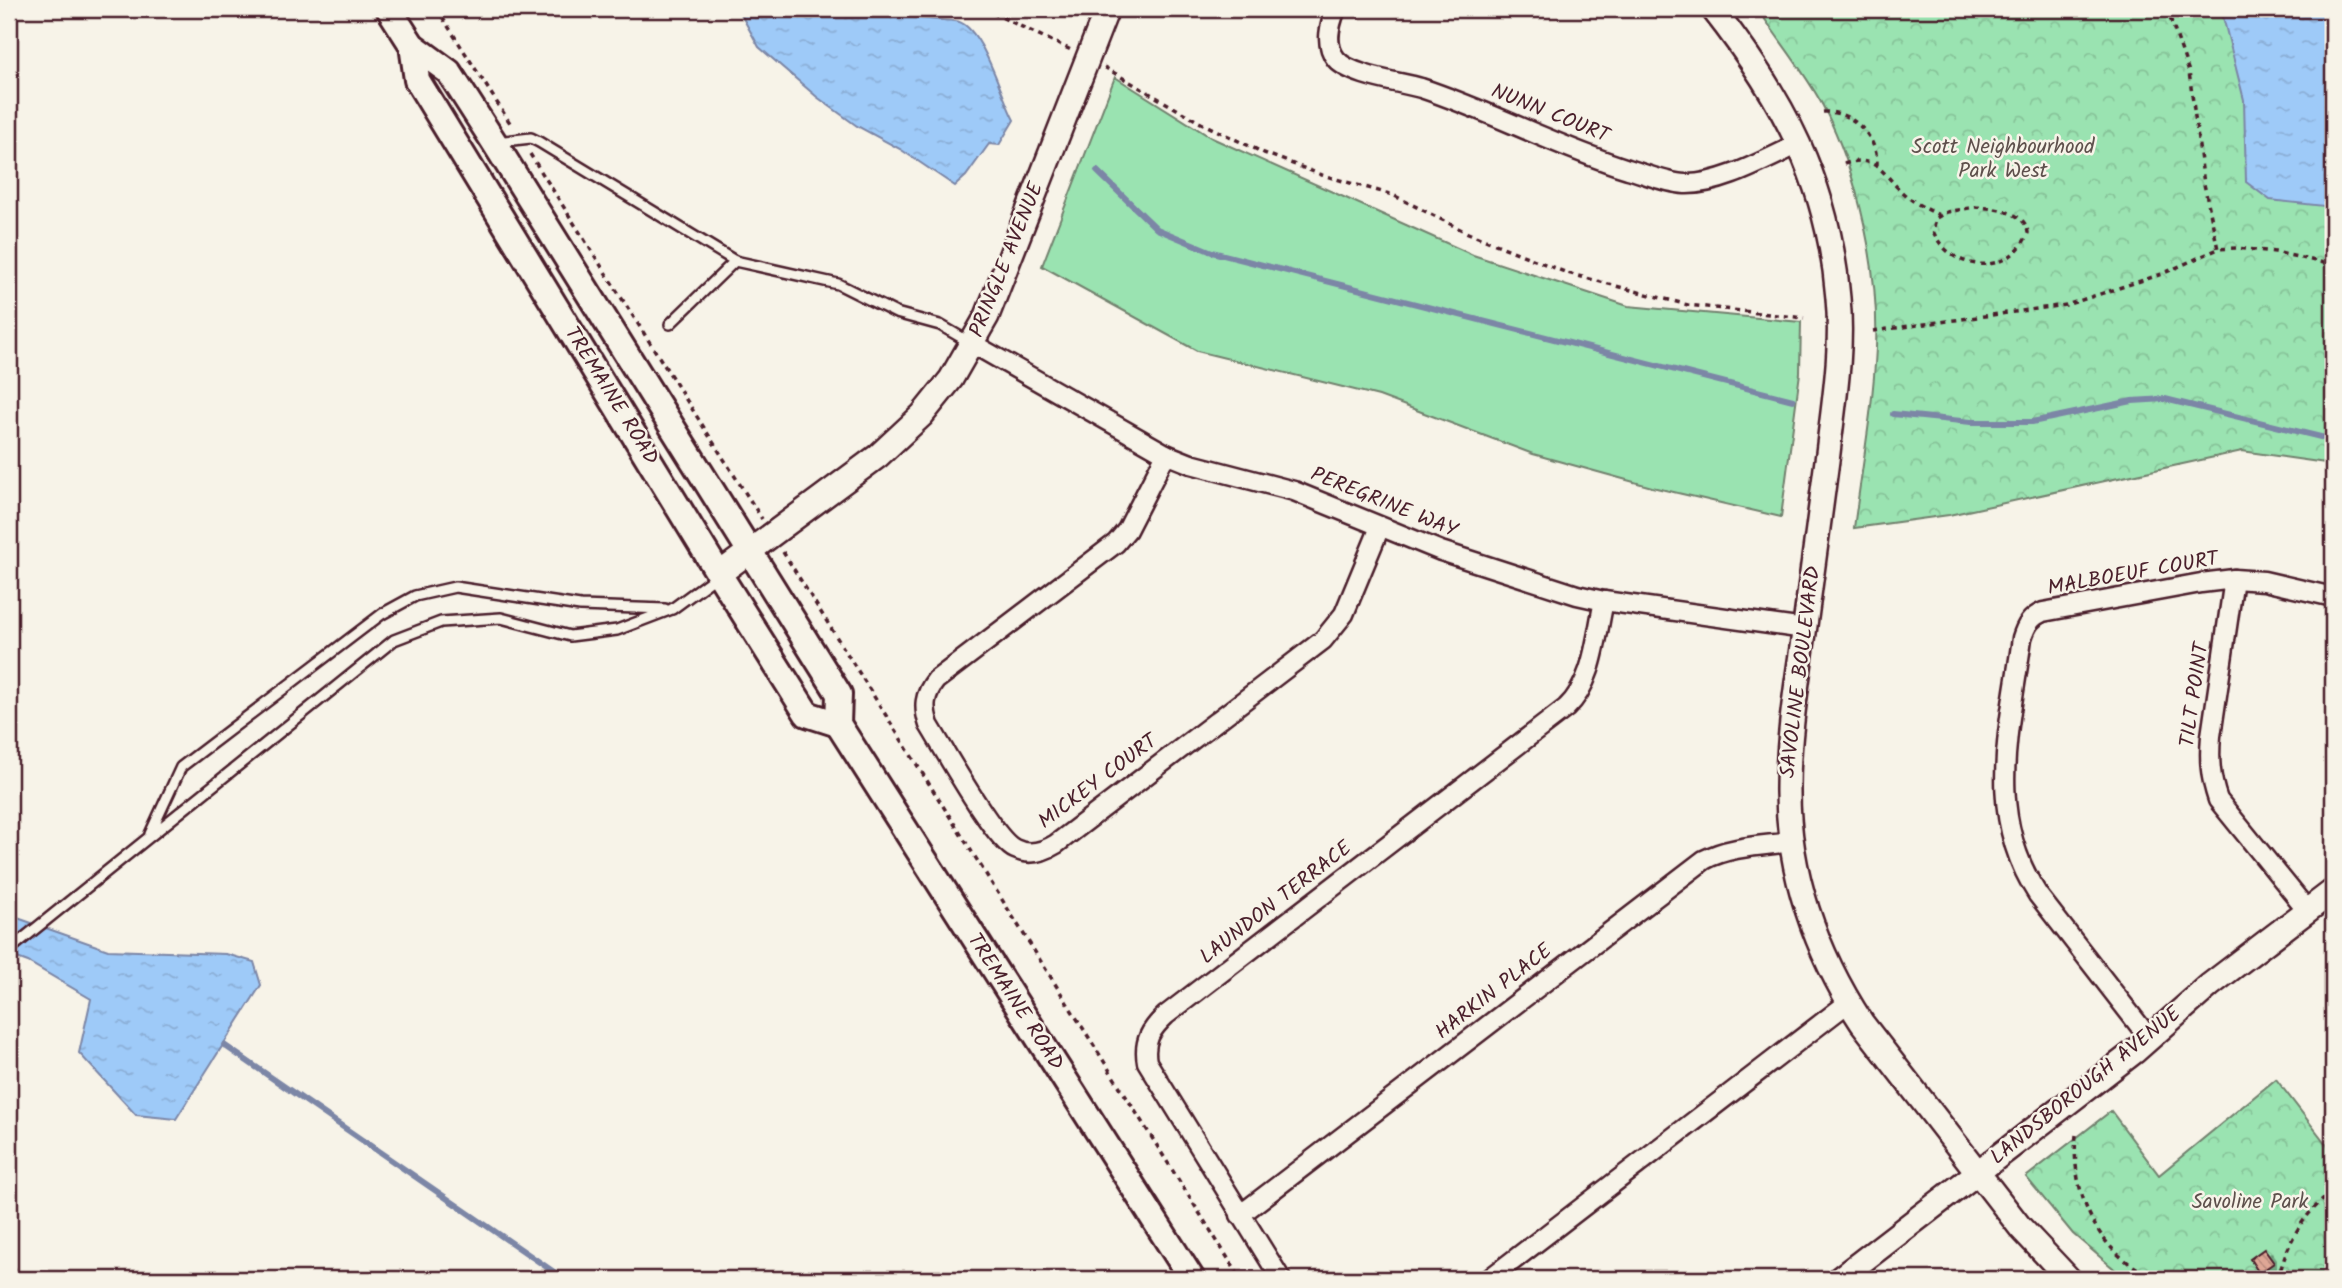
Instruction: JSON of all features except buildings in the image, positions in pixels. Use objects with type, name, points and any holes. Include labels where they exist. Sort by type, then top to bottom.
[{"type":"main road","name":"TREMAINE ROAD","points":[[389,9],[412,45],[449,72],[503,134],[839,694],[838,724],[1192,1279]]},
{"type":"main road","name":"TREMAINE ROAD","points":[[412,45],[417,80],[719,574],[807,714],[838,724]]},
{"type":"street","name":"PRINGLE AVENUE","points":[[719,574],[863,468],[901,436],[935,400],[973,344],[994,298],[1107,9]]},
{"type":"street","name":"NUNN COURT","points":[[1336,9],[1331,23],[1331,49],[1336,59],[1351,69],[1448,97],[1580,152],[1664,180],[1682,184],[1713,181],[1799,144]]},
{"type":"street","name":"SAVOLINE BOULEVARD","points":[[1713,9],[1762,74],[1799,144],[1812,176],[1827,228],[1836,274],[1840,322],[1836,387],[1789,754],[1791,842],[1801,889],[1822,951],[1849,1002],[2028,1236],[2070,1279]]},
{"type":"street","name":"PEREGRINE WAY","points":[[973,344],[1166,454],[1191,464],[1294,491],[1441,551],[1577,595],[1604,601],[1805,629]]},
{"type":"street","name":"MICKEY COURT","points":[[1166,454],[1127,530],[1116,543],[936,680],[927,694],[925,712],[929,725],[995,831],[1013,849],[1032,853],[1045,851],[1056,845],[1323,639],[1344,614],[1380,527]]},
{"type":"street","name":"MALBOEUF COURT","points":[[2149,1038],[2038,895],[2016,855],[2003,782],[2022,638],[2032,618],[2043,612],[2201,583],[2234,579],[2264,581],[2333,597]]},
{"type":"street","name":"TILT POINT","points":[[2234,579],[2211,736],[2209,761],[2212,781],[2218,800],[2308,911]]},
{"type":"street","name":"LAUNDON TERRACE","points":[[1281,1279],[1147,1062],[1145,1051],[1150,1031],[1177,1007],[1575,700],[1587,674],[1604,601]]},
{"type":"street","name":"HARKIN PLACE","points":[[1240,1215],[1704,860],[1733,849],[1791,842]]},
{"type":"street","name":"LANDSBOROUGH AVENUE","points":[[1839,1279],[2333,891]]},
{"type":"street","points":[[1489,1279],[1849,1002]]},
{"type":"lane","points":[[503,134],[531,138],[539,142],[735,261],[838,284],[896,313],[940,325],[973,344]]},
{"type":"lane","points":[[670,324],[735,261]]},
{"type":"lane","points":[[9,950],[394,640],[441,622],[500,618],[570,636],[617,629],[672,609],[719,574]]},
{"type":"lane","points":[[150,835],[181,767],[383,614],[415,596],[455,587],[580,606],[672,609]]},
{"type":"path","points":[[437,9],[503,134]]},
{"type":"path","points":[[984,9],[1072,50]]},
{"type":"path","points":[[1761,15],[1769,9]]},
{"type":"path","points":[[2167,9],[2189,72],[2204,184],[2218,249]]},
{"type":"path","points":[[1101,66],[1199,122],[1264,153],[1322,175],[1393,195],[1468,233],[1567,273],[1688,305],[1804,318]]},
{"type":"path","points":[[1823,112],[1833,111],[1860,126],[1876,149],[1877,165]]},
{"type":"path","points":[[528,151],[1241,1279]]},
{"type":"path","points":[[1844,164],[1855,160],[1877,165],[1910,199],[1939,215],[1975,207],[1996,210],[2022,218],[2028,233],[2019,247],[2008,256],[1996,262],[1975,264],[1961,261],[1944,250],[1933,231],[1934,222],[1939,215]]},
{"type":"path","points":[[1873,331],[2066,305],[2162,274],[2218,249],[2237,247],[2333,265]]},
{"type":"path","points":[[2076,1135],[2074,1153],[2089,1215],[2103,1238],[2119,1256],[2146,1275],[2163,1279]]},
{"type":"path","points":[[2278,1279],[2284,1255],[2296,1231],[2315,1206],[2333,1192]]},
{"type":"path","points":[[2258,1279],[2280,1274],[2320,1279]]},
{"type":"green space","name":"Scott Neighbourhood Park West","points":[[1758,9],[2333,9],[2333,464],[2242,451],[1949,515],[1854,528],[1875,370],[1876,318],[1870,256],[1856,193],[1836,133],[1808,81]]},
{"type":"green space","points":[[1115,77],[1212,138],[1473,255],[1628,306],[1801,322],[1800,373],[1781,517],[1652,487],[1533,454],[1379,396],[1197,351],[1042,266]]},
{"type":"green space","name":"Savoline Park","points":[[2276,1079],[2329,1148],[2327,1166],[2333,1194],[2333,1279],[2126,1279],[2073,1234],[2026,1177],[2111,1111],[2159,1175]]},
{"type":"water","points":[[738,9],[886,9],[911,17],[955,21],[965,25],[982,47],[1014,120],[999,145],[989,144],[966,176],[955,186],[900,149],[857,126],[817,97],[759,47]]},
{"type":"water","points":[[2221,9],[2333,9],[2333,207],[2270,200],[2246,182],[2244,100]]},
{"type":"water","points":[[9,915],[108,950],[226,954],[254,962],[261,985],[176,1119],[136,1115],[79,1053],[91,999],[28,962],[9,955]]},
{"type":"waterway","points":[[1097,171],[1157,229],[1212,252],[1793,400]]},
{"type":"waterway","points":[[1893,414],[1971,422],[2032,422],[2132,401],[2165,399],[2333,440]]},
{"type":"waterway","points":[[224,1045],[564,1279]]}]
